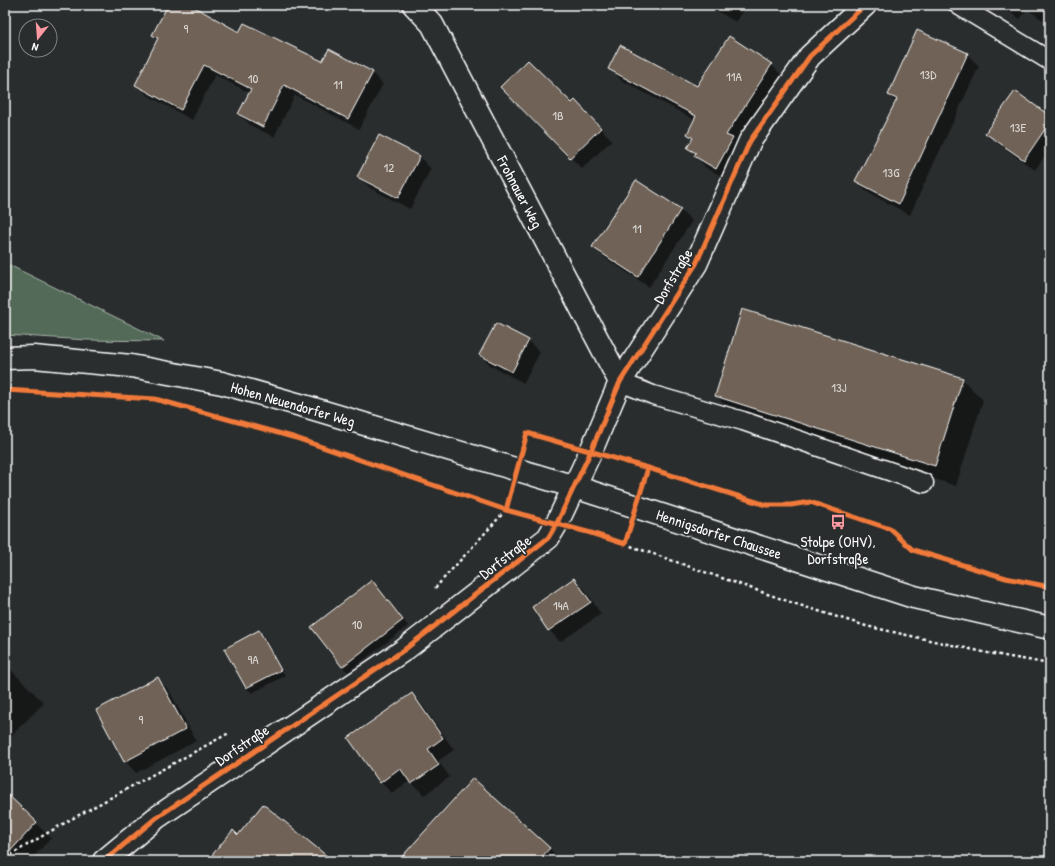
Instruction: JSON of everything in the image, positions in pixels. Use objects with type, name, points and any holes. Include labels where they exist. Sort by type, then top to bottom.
[{"type":"street","name":"Frohnauer Weg","points":[[414,5],[432,24],[620,382]]},
{"type":"street","name":"Dorfstraße","points":[[104,861],[156,818],[404,650],[548,538],[575,487],[620,382],[696,264],[750,141],[810,56],[865,5]]},
{"type":"street","name":"Hohen Neuendorfer Weg","points":[[5,358],[34,357],[131,366],[222,383],[575,487]]},
{"type":"street","name":"Hennigsdorfer Chaussee","points":[[575,487],[914,597],[1050,628]]},
{"type":"lane","points":[[958,5],[1050,61]]},
{"type":"lane","points":[[620,382],[652,395],[743,421],[924,483]]},
{"type":"path","points":[[433,592],[506,510]]},
{"type":"path","points":[[625,544],[793,603],[866,626],[988,653],[1050,664]]},
{"type":"path","points":[[5,858],[235,730]]},
{"type":"green space","points":[[5,263],[164,341],[88,340],[5,335]]},
{"type":"building","points":[[168,5],[191,5],[239,32],[244,23],[322,61],[329,49],[373,72],[348,119],[284,85],[263,127],[238,114],[251,89],[204,65],[181,110],[135,85],[158,38],[152,35]]},
{"type":"building","points":[[917,30],[968,53],[899,204],[855,181],[897,99],[888,95]]},
{"type":"building","points":[[729,36],[772,64],[726,135],[733,138],[716,169],[694,156],[696,153],[687,148],[693,138],[687,134],[696,116],[608,69],[620,45],[697,86]]},
{"type":"building","points":[[528,60],[572,103],[575,100],[601,128],[570,158],[500,87]]},
{"type":"building","points":[[1015,91],[1050,116],[1050,122],[1024,160],[985,133]]},
{"type":"building","points":[[379,135],[420,156],[398,198],[357,177]]},
{"type":"building","points":[[636,180],[681,209],[638,277],[592,247]]},
{"type":"building","points":[[742,309],[963,378],[935,466],[715,396]]},
{"type":"building","points":[[496,323],[529,340],[512,372],[479,355]]},
{"type":"building","points":[[574,578],[591,602],[548,631],[532,607]]},
{"type":"building","points":[[372,580],[403,620],[342,667],[311,627]]},
{"type":"building","points":[[259,630],[281,670],[246,688],[224,649]]},
{"type":"building","points":[[158,677],[186,729],[124,762],[96,710]]},
{"type":"building","points":[[412,693],[443,738],[428,749],[439,765],[411,784],[400,768],[380,783],[348,738]]},
{"type":"building","points":[[473,778],[550,848],[538,861],[398,861]]},
{"type":"building","points":[[5,792],[37,822],[5,857]]},
{"type":"building","points":[[263,804],[333,861],[207,861],[233,830],[238,835]]},
{"type":"cycle path","points":[[104,861],[156,818],[404,650],[548,538],[557,523],[591,451],[620,382],[696,264],[750,141],[810,56],[865,5]]},
{"type":"cycle path","points":[[5,390],[155,399],[296,438],[506,510],[591,533],[625,544],[648,468]]},
{"type":"cycle path","points":[[506,510],[527,433],[648,468],[766,505],[791,505],[810,502],[890,529],[913,550],[1006,578],[1050,587]]},
{"type":"place","name":"Stolpe (OHV), Dorfstraße","points":[[838,522]]}]
